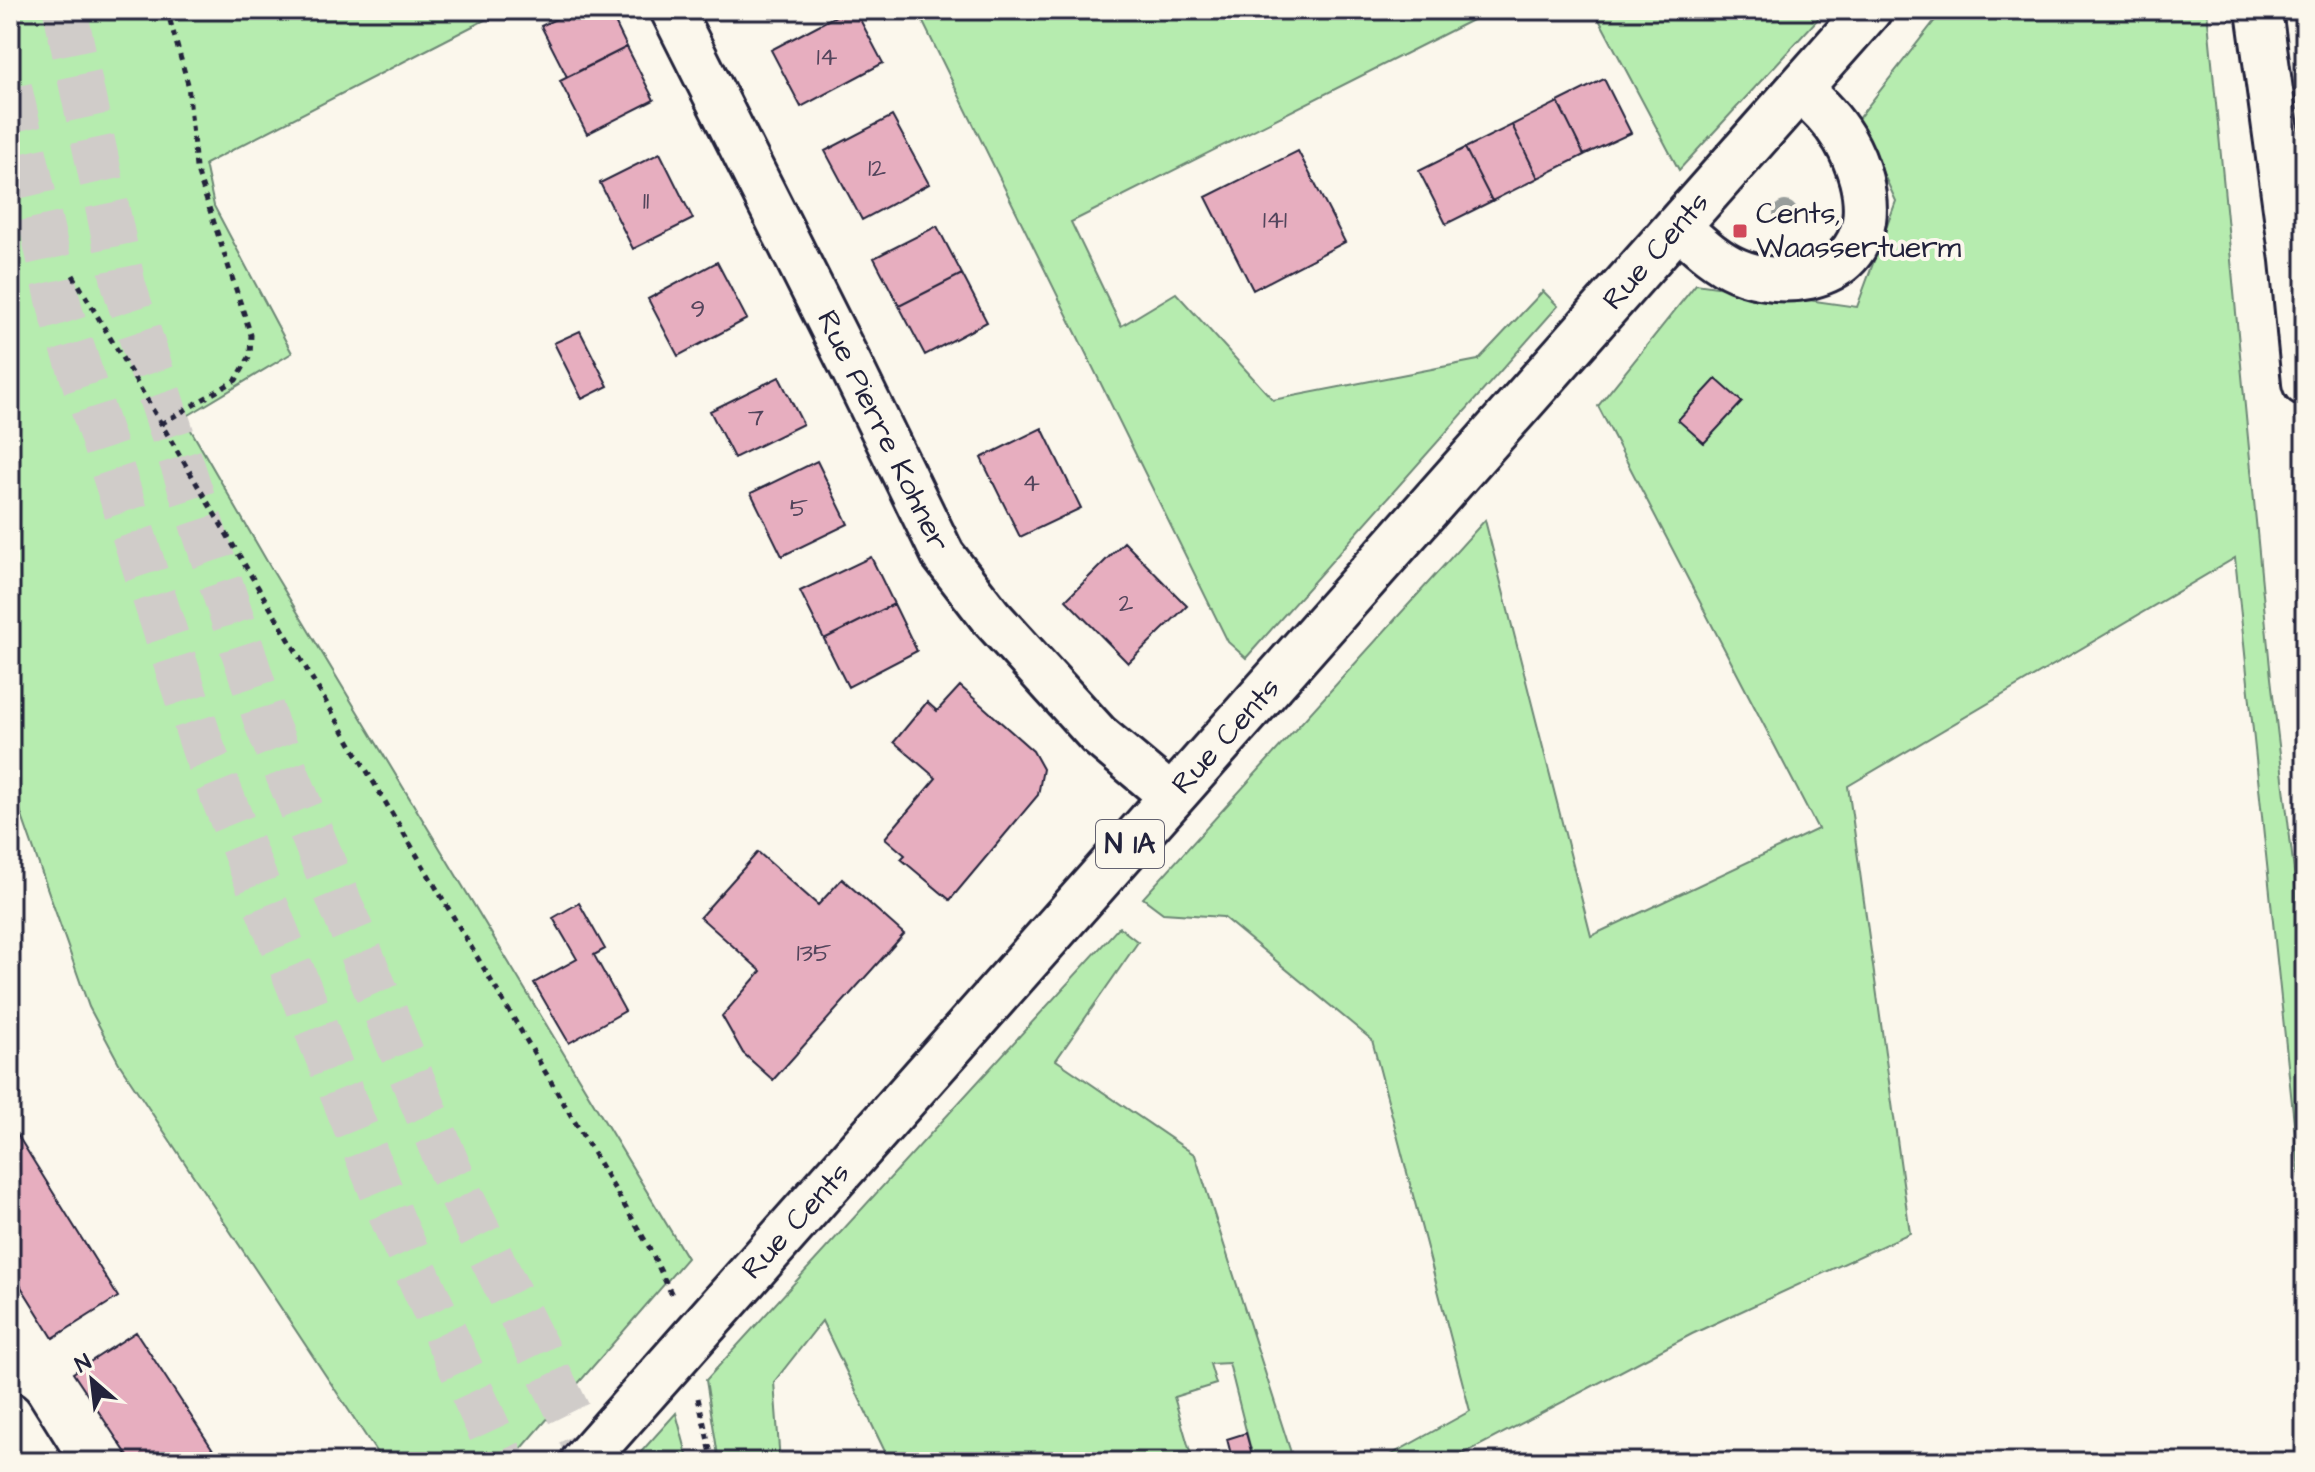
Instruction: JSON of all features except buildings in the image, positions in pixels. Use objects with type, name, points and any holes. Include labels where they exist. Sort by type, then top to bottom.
[{"type":"main road","name":"Rue Cents","points":[[583,1462],[1869,10]]},
{"type":"main road","points":[[2259,10],[2293,260],[2305,383]]},
{"type":"street","name":"Rue Pierre Kohner","points":[[672,10],[943,555],[990,616],[1098,735],[1172,797]]},
{"type":"street","points":[[1678,226],[1736,270],[1766,278],[1795,280],[1826,273],[1848,258],[1863,234],[1865,202],[1859,168],[1843,137],[1820,106],[1799,89]]},
{"type":"street","points":[[10,1414],[40,1462]]},
{"type":"path","points":[[161,424],[236,380],[250,356],[251,335],[196,168],[188,84],[167,10]]},
{"type":"path","points":[[73,275],[649,1247],[673,1297],[713,1462]]},
{"type":"green space","points":[[10,10],[504,10],[205,164],[214,206],[292,353],[184,418],[272,570],[687,1258],[510,1462],[383,1462],[120,1065],[89,1007],[10,782]]},
{"type":"green space","points":[[917,10],[1492,10],[1071,222],[1121,326],[1176,293],[1273,400],[1478,360],[1543,291],[1558,306],[1246,658],[1228,642]]},
{"type":"green space","points":[[1594,10],[1822,10],[1817,20],[1679,170]]},
{"type":"green space","points":[[1943,10],[2207,10],[2271,678],[2305,964],[2305,1228],[2235,558],[1848,786],[1910,1233],[1692,1334],[1448,1462],[1378,1462],[1470,1411],[1372,1040],[1223,917],[1163,913],[1143,898],[1485,520],[1591,936],[1818,829],[1598,406],[1696,284],[1857,307],[1896,201],[1858,119]]},
{"type":"green space","points":[[1119,927],[1138,942],[1056,1060],[1195,1155],[1294,1462],[1254,1462],[1229,1363],[1210,1364],[1216,1384],[1174,1397],[1193,1462],[890,1462],[822,1321],[774,1382],[780,1462],[719,1462],[706,1380]]},
{"type":"green space","points":[[676,1413],[689,1462],[632,1462]]},
{"type":"tunnel","points":[[65,10],[124,286],[267,725],[459,1192],[593,1462]]},
{"type":"tunnel","points":[[10,88],[61,312],[204,751],[394,1223],[504,1462]]},
{"type":"place","name":"Cents, Waassertuerm","points":[[1740,231]]}]
